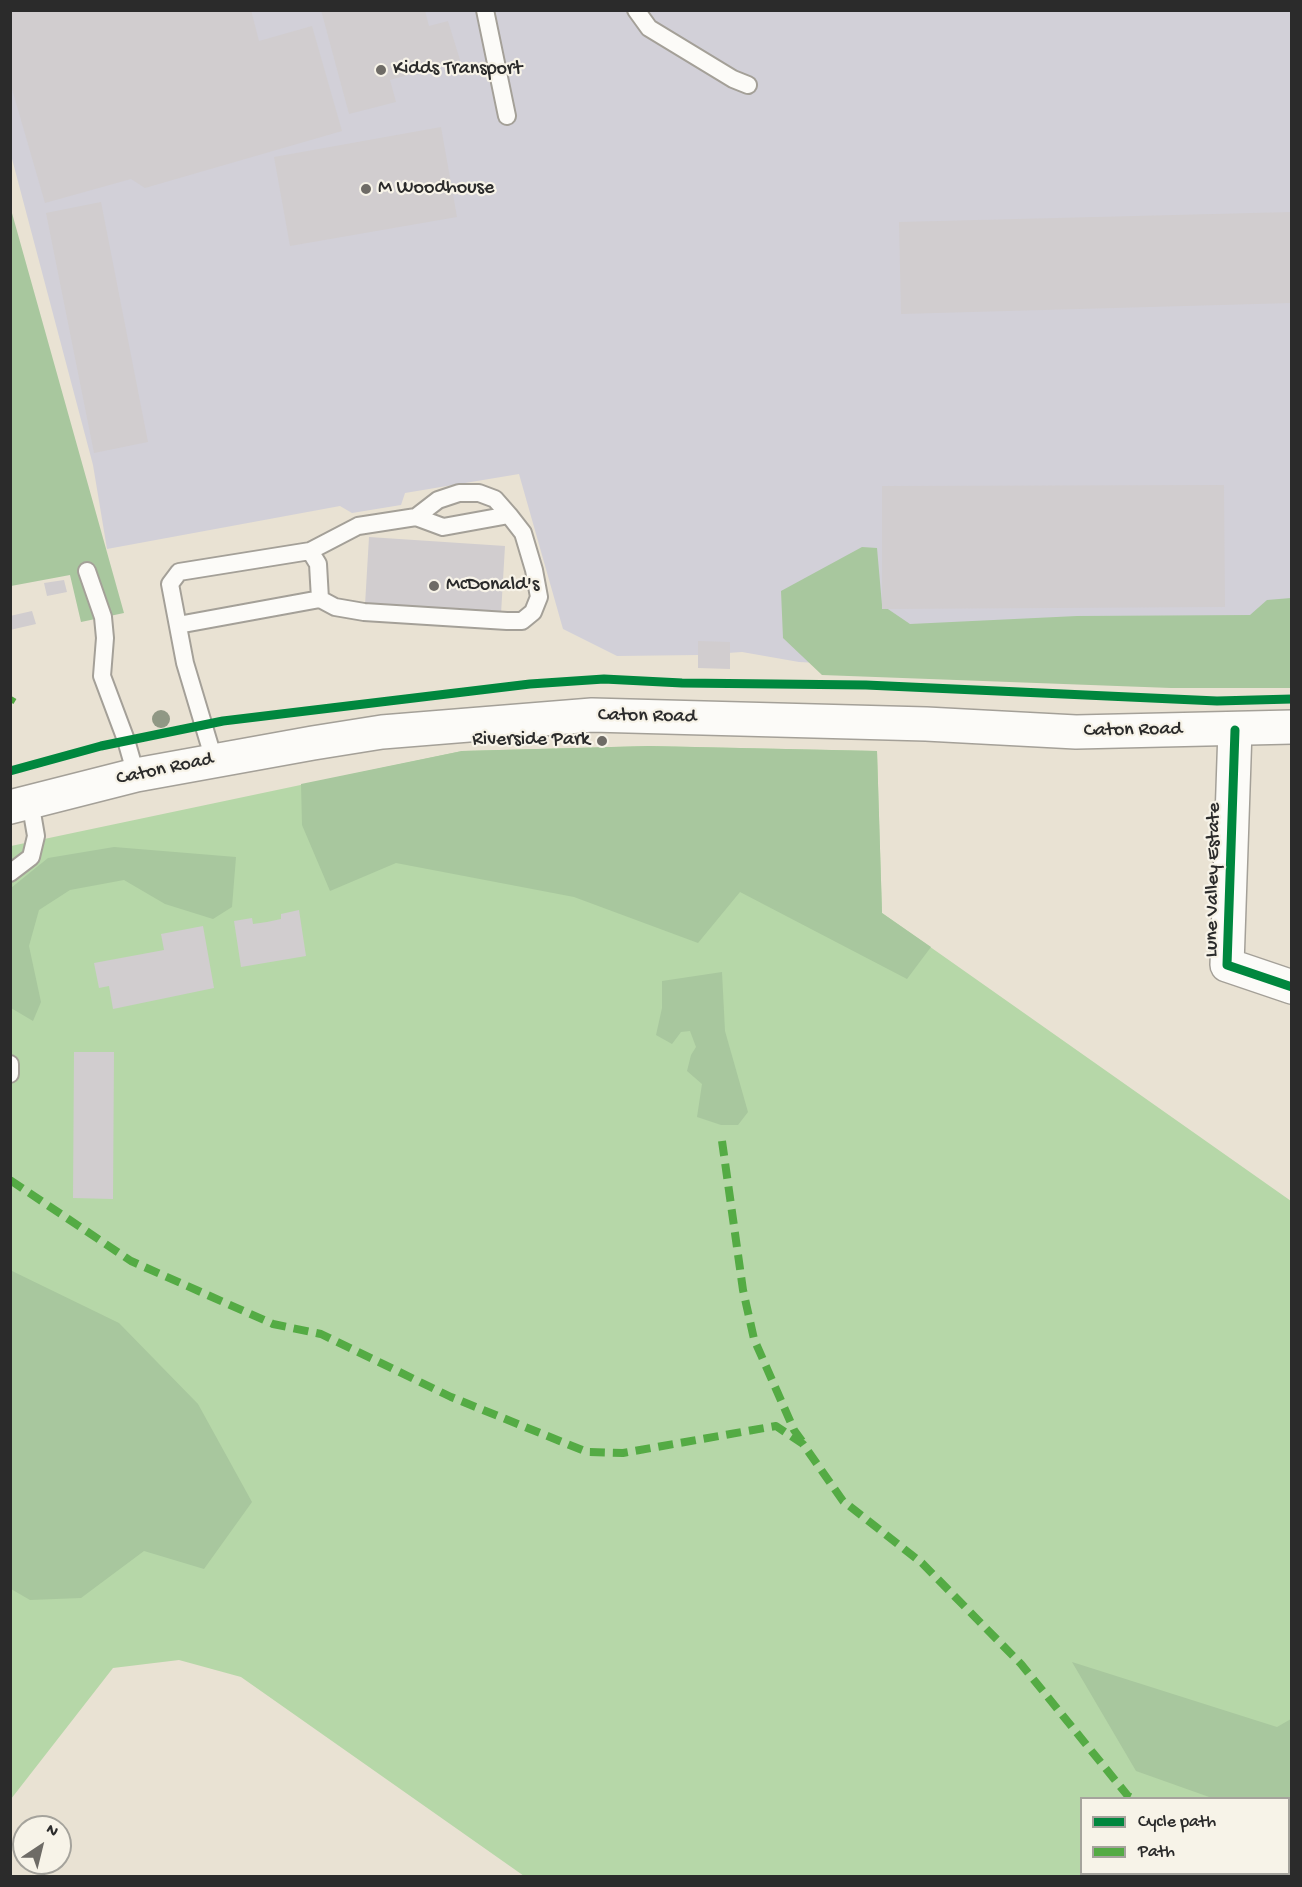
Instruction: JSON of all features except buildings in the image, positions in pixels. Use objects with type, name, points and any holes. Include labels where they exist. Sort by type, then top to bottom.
[{"type":"main road","name":"Caton Road","points":[[20,804],[136,775],[382,732],[592,716],[926,724],[1076,732],[1292,727]]},
{"type":"main road","name":"Lune Valley Estate","points":[[1235,730],[1227,965],[1292,987]]},
{"type":"lane","points":[[485,10],[507,116]]},
{"type":"lane","points":[[636,10],[649,28],[733,79],[748,85]]},
{"type":"lane","points":[[178,625],[320,599],[335,607],[364,612],[522,621],[533,612],[539,597],[534,570],[523,533],[495,499],[479,493],[459,493],[438,500],[416,517],[358,526],[310,551],[179,572],[170,584],[185,663],[214,760]]},
{"type":"lane","points":[[416,517],[443,527],[509,514]]},
{"type":"lane","points":[[310,551],[318,564],[320,599]]},
{"type":"lane","points":[[87,571],[103,617],[105,638],[102,676],[126,740],[136,775]]},
{"type":"lane","points":[[10,873],[31,857],[36,836],[20,804]]},
{"type":"lane","points":[[10,1064],[10,1074]]},
{"type":"shaded area","points":[[10,11],[1291,11],[1291,679],[1239,685],[799,662],[742,652],[617,656],[563,629],[519,474],[405,493],[401,505],[352,513],[340,506],[107,549],[93,465],[11,155]]},
{"type":"green space","points":[[10,206],[124,613],[81,622],[70,575],[11,586]]},
{"type":"green space","points":[[862,547],[877,548],[882,605],[910,624],[1077,616],[1250,615],[1267,600],[1291,598],[1291,688],[1171,688],[822,675],[783,638],[781,591]]},
{"type":"green space","points":[[649,746],[877,751],[882,913],[1291,1201],[1291,1876],[524,1876],[241,1677],[179,1660],[113,1668],[11,1799],[11,846],[462,751]]},
{"type":"green space","points":[[649,746],[877,751],[882,913],[931,947],[907,979],[740,892],[698,943],[574,897],[396,863],[330,891],[302,825],[301,784],[462,751]]},
{"type":"green space","points":[[114,847],[236,857],[232,907],[213,919],[165,904],[124,880],[70,890],[39,910],[29,946],[41,1002],[33,1021],[11,1008],[11,888],[48,858]]},
{"type":"green space","points":[[722,972],[725,1031],[748,1112],[738,1125],[721,1125],[697,1117],[702,1084],[687,1071],[691,1055],[696,1047],[690,1031],[681,1032],[672,1044],[656,1035],[662,1008],[662,981]]},
{"type":"green space","points":[[10,1270],[119,1323],[198,1404],[252,1502],[204,1569],[144,1551],[81,1598],[30,1600],[11,1589]]},
{"type":"green space","points":[[1072,1662],[1277,1727],[1291,1719],[1291,1859],[1290,1797],[1209,1797],[1136,1771]]},
{"type":"marked path","points":[[10,702],[13,697]]},
{"type":"marked path","points":[[722,1141],[743,1290],[754,1339],[794,1430],[802,1441]]},
{"type":"marked path","points":[[10,1180],[131,1261],[273,1324],[321,1334],[451,1397],[587,1452],[623,1453],[776,1426],[803,1444],[843,1501],[922,1563],[1021,1664],[1130,1797]]},
{"type":"cycle path","points":[[10,771],[101,746],[223,721],[530,684],[604,679],[682,683],[866,685],[1217,701],[1292,699]]},
{"type":"cycle path","points":[[1235,730],[1227,965],[1292,987]]},
{"type":"place","name":"Kidds Transport","points":[[381,70]]},
{"type":"place","name":"M Woodhouse","points":[[366,189]]},
{"type":"place","name":"McDonald's","points":[[434,586]]},
{"type":"place","name":"Riverside Park","points":[[602,741]]}]
